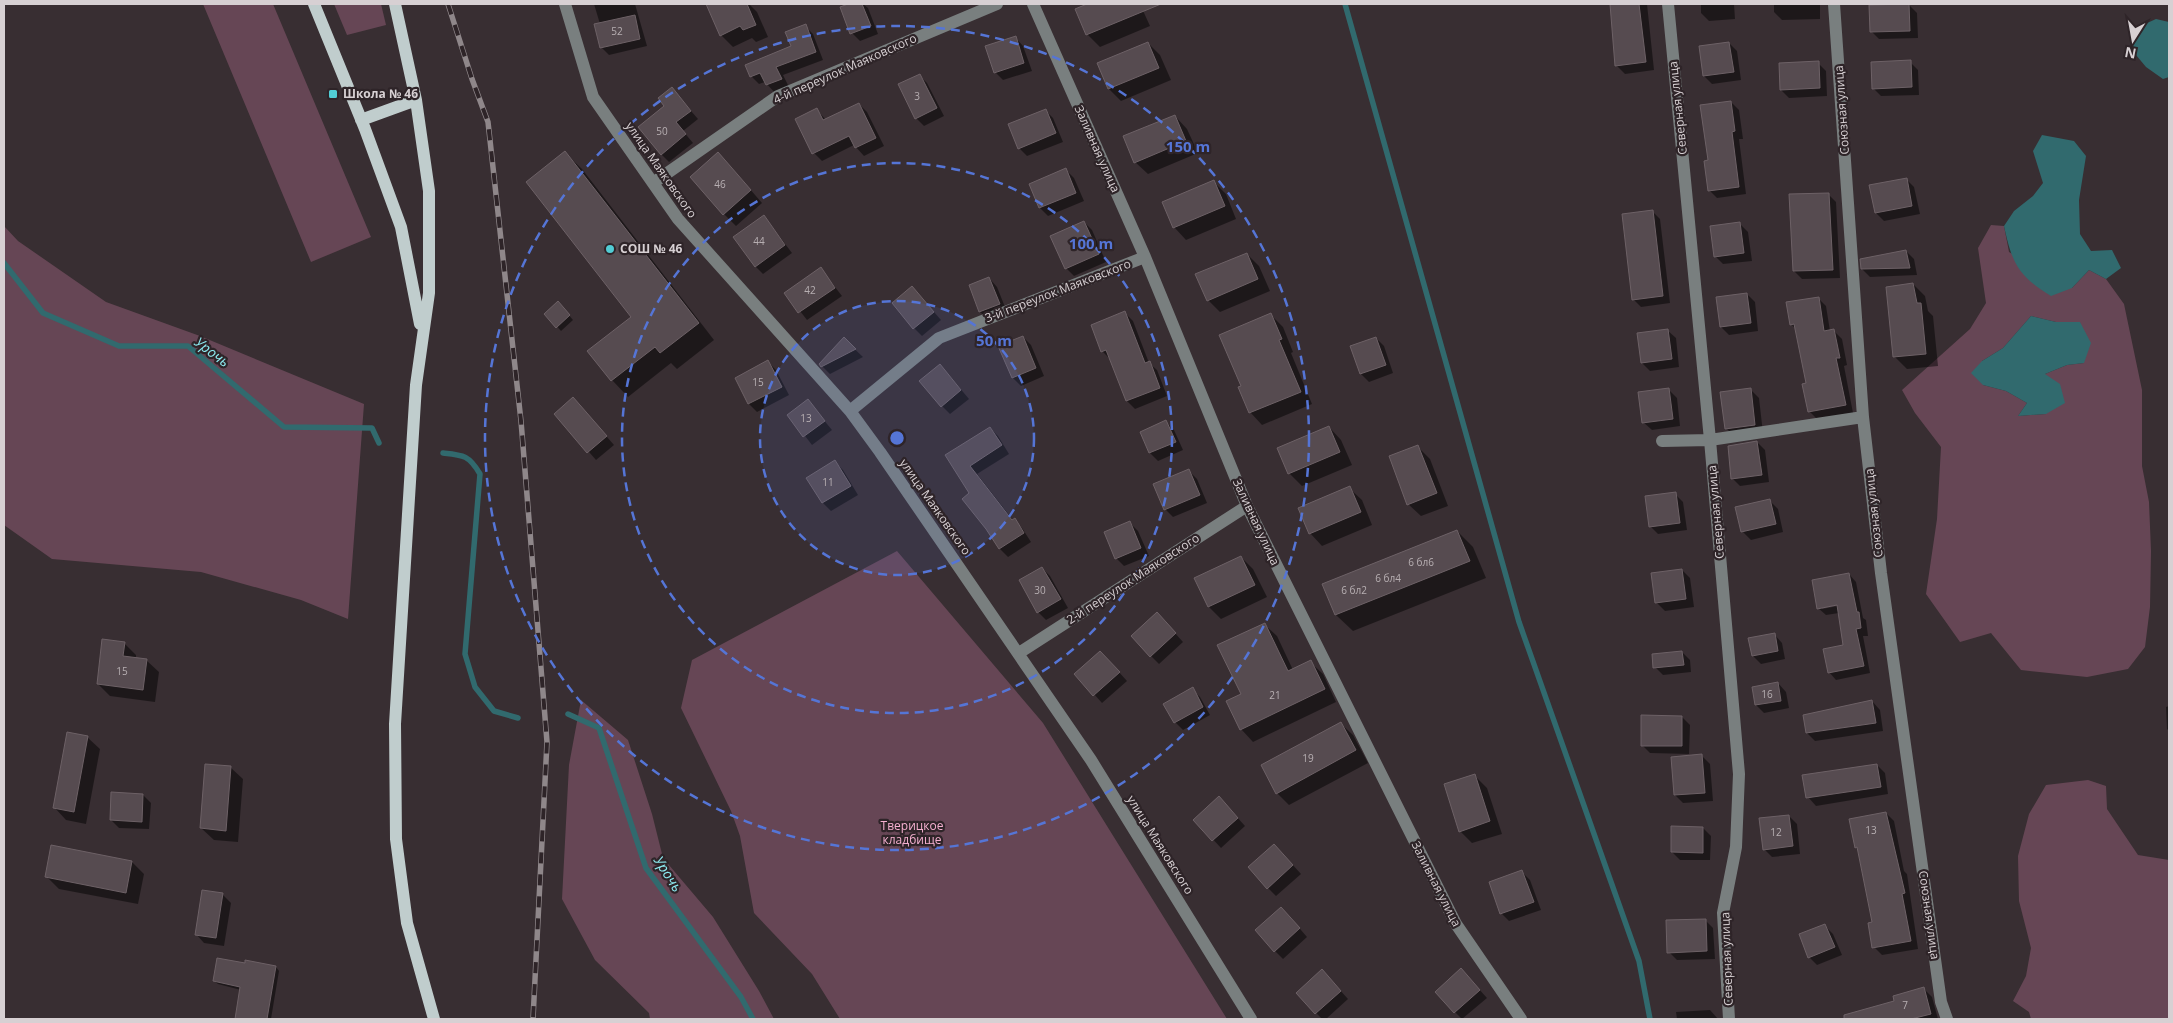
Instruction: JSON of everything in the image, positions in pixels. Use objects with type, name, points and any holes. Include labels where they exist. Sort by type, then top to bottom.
[{"type":"main road","points":[[314,4],[361,120],[401,227],[422,332]]},
{"type":"main road","points":[[396,4],[416,100],[429,191],[428,294],[416,385],[395,724],[396,839],[407,922],[434,1019]]},
{"type":"main road","points":[[361,120],[416,100]]},
{"type":"street","name":"улица Маяковского","points":[[565,4],[593,97],[678,219],[850,411],[1020,653],[1091,760],[1251,1019]]},
{"type":"street","name":"4-й переулок Маяковского","points":[[653,183],[778,96],[997,4]]},
{"type":"street","name":"Заливная улица","points":[[1033,4],[1145,257],[1247,506],[1456,924],[1521,1019]]},
{"type":"street","name":"Северная улица","points":[[1668,4],[1710,440],[1739,774],[1736,847],[1723,913],[1729,1019]]},
{"type":"street","name":"Союзная улица","points":[[1834,4],[1863,417],[1881,573],[1942,1002],[1947,1019]]},
{"type":"street","name":"3-й переулок Маяковского","points":[[850,411],[939,338],[1145,257]]},
{"type":"street","points":[[1662,441],[1710,440],[1863,417]]},
{"type":"street","name":"2-й переулок Маяковского","points":[[1020,653],[1247,506]]},
{"type":"green space","points":[[203,4],[273,4],[371,237],[311,262]]},
{"type":"green space","points":[[334,4],[381,4],[386,25],[347,35]]},
{"type":"green space","points":[[1991,225],[2004,226],[2009,252],[2072,288],[2089,270],[2106,279],[2124,304],[2142,390],[2142,466],[2149,502],[2151,551],[2150,607],[2145,647],[2128,669],[2087,677],[2021,670],[1991,633],[1960,642],[1926,594],[1937,519],[1941,447],[1915,413],[1902,390],[1970,329],[1986,303],[1978,248]],"holes":[[[2031,316],[2056,322],[2080,322],[2084,363],[2067,365],[2045,374],[2046,414],[2018,416],[2027,403],[2006,391],[1983,385],[1982,361],[2003,348]]]},
{"type":"green space","points":[[4,226],[18,241],[106,302],[200,336],[364,404],[348,619],[301,600],[201,572],[52,559],[4,525]]},
{"type":"green space","name":"Тверицкое кладбище","points":[[897,551],[1043,723],[1227,1019],[840,1019],[812,974],[754,913],[740,836],[731,811],[681,708],[692,660]]},
{"type":"green space","points":[[581,700],[628,740],[652,814],[663,858],[713,917],[774,1019],[650,1019],[649,1013],[595,960],[562,899],[569,765]]},
{"type":"green space","points":[[2088,780],[2106,786],[2107,809],[2138,855],[2169,860],[2169,1019],[2031,1019],[2029,1012],[2013,1001],[2026,976],[2031,948],[2019,901],[2018,856],[2029,814],[2046,785]]},
{"type":"water","points":[[2156,19],[2169,22],[2169,77],[2163,79],[2146,67],[2131,49],[2136,28]]},
{"type":"water","points":[[2042,135],[2074,141],[2086,156],[2079,200],[2080,234],[2091,251],[2112,250],[2121,268],[2106,279],[2089,270],[2072,288],[2051,296],[2031,282],[2018,267],[2010,250],[2004,226],[2014,211],[2033,196],[2043,183],[2033,151]]},
{"type":"water","points":[[2031,316],[2056,322],[2080,322],[2091,343],[2084,363],[2067,365],[2045,374],[2060,384],[2065,403],[2046,414],[2018,416],[2027,403],[2006,391],[1983,385],[1971,373],[1982,361],[2003,348]]},
{"type":"building","points":[[706,4],[747,4],[756,25],[743,30],[740,26],[720,36]]},
{"type":"building","points":[[848,4],[862,4],[871,26],[850,34],[840,7]]},
{"type":"building","points":[[1087,4],[1161,4],[1086,35],[1075,9]]},
{"type":"building","points":[[1610,4],[1639,4],[1646,62],[1615,66]]},
{"type":"building","points":[[1909,4],[1910,31],[1870,32],[1869,5]]},
{"type":"building","points":[[635,15],[640,39],[600,48],[594,24]]},
{"type":"building","points":[[806,24],[816,52],[776,67],[782,79],[766,85],[760,73],[750,77],[745,65],[791,46],[785,32]]},
{"type":"building","points":[[1016,36],[1024,63],[994,73],[985,46]]},
{"type":"building","points":[[1148,42],[1159,68],[1108,89],[1097,63]]},
{"type":"building","points":[[1729,42],[1734,72],[1703,76],[1699,46]]},
{"type":"building","points":[[1911,60],[1912,87],[1872,89],[1871,62]]},
{"type":"building","points":[[1819,61],[1820,88],[1780,90],[1779,63]]},
{"type":"building","points":[[920,74],[937,108],[915,119],[898,84]]},
{"type":"building","points":[[672,87],[691,111],[676,122],[686,134],[661,155],[638,127],[664,106],[658,98]]},
{"type":"building","points":[[1731,101],[1735,131],[1732,132],[1739,187],[1708,191],[1704,161],[1708,160],[1700,105]]},
{"type":"building","points":[[859,103],[876,138],[855,148],[849,136],[812,154],[795,119],[817,108],[823,120]]},
{"type":"building","points":[[1046,109],[1056,133],[1018,149],[1008,124]]},
{"type":"building","points":[[1175,115],[1186,141],[1134,163],[1123,136]]},
{"type":"building","name":"СОШ № 46","points":[[565,151],[699,323],[660,353],[655,347],[611,381],[587,351],[631,317],[526,182]]},
{"type":"building","points":[[718,152],[751,190],[723,215],[690,177]]},
{"type":"building","points":[[1066,168],[1076,193],[1039,208],[1029,184]]},
{"type":"building","points":[[1907,178],[1912,206],[1875,213],[1869,185]]},
{"type":"building","points":[[1214,180],[1225,206],[1173,228],[1162,202]]},
{"type":"building","points":[[1829,193],[1833,270],[1793,271],[1789,194]]},
{"type":"building","points":[[1653,210],[1663,296],[1632,300],[1622,214]]},
{"type":"building","points":[[764,215],[785,245],[755,267],[733,237]]},
{"type":"building","points":[[1084,221],[1099,254],[1065,269],[1050,236]]},
{"type":"building","points":[[1740,222],[1744,253],[1714,257],[1710,226]]},
{"type":"building","points":[[1906,250],[1910,268],[1861,269],[1860,259]]},
{"type":"building","points":[[1247,253],[1258,279],[1207,301],[1195,274]]},
{"type":"building","points":[[821,267],[835,288],[798,313],[784,293]]},
{"type":"building","points":[[989,277],[1000,304],[979,312],[969,285]]},
{"type":"building","points":[[1913,283],[1917,303],[1921,303],[1926,354],[1893,357],[1886,287]]},
{"type":"building","points":[[912,286],[934,312],[913,329],[892,303]]},
{"type":"building","points":[[1747,293],[1751,323],[1720,327],[1716,297]]},
{"type":"building","points":[[1819,297],[1824,331],[1834,329],[1840,358],[1836,358],[1846,405],[1808,412],[1802,384],[1806,383],[1794,324],[1790,325],[1786,302]]},
{"type":"building","points":[[558,301],[570,315],[556,328],[544,314]]},
{"type":"building","points":[[1125,311],[1145,363],[1150,361],[1160,388],[1126,401],[1106,350],[1101,352],[1091,325]]},
{"type":"building","points":[[1271,313],[1282,339],[1279,340],[1301,392],[1249,413],[1238,387],[1241,386],[1219,335]]},
{"type":"building","points":[[1668,329],[1672,359],[1641,363],[1637,333]]},
{"type":"building","points":[[1023,336],[1036,368],[1012,378],[998,346]]},
{"type":"building","points":[[844,337],[856,349],[821,367],[819,364]]},
{"type":"building","points":[[1376,337],[1386,365],[1360,374],[1350,346]]},
{"type":"building","points":[[768,360],[782,387],[748,404],[735,378]]},
{"type":"building","points":[[940,364],[961,390],[941,407],[919,381]]},
{"type":"building","points":[[1669,388],[1673,419],[1642,423],[1638,392]]},
{"type":"building","points":[[1751,388],[1755,425],[1725,429],[1720,392]]},
{"type":"building","points":[[573,397],[607,436],[587,453],[554,414]]},
{"type":"building","points":[[808,399],[825,421],[803,437],[787,415]]},
{"type":"building","points":[[1166,420],[1176,442],[1149,453],[1140,432]]},
{"type":"building","points":[[1329,426],[1340,452],[1288,474],[1277,448]]},
{"type":"building","points":[[990,427],[1002,445],[970,466],[1012,520],[1015,518],[1024,533],[999,549],[962,499],[969,493],[945,455]]},
{"type":"building","points":[[1757,441],[1762,475],[1731,479],[1728,446]]},
{"type":"building","points":[[1418,445],[1437,493],[1407,505],[1389,456]]},
{"type":"building","points":[[835,460],[851,486],[822,503],[806,478]]},
{"type":"building","points":[[1189,469],[1200,495],[1164,510],[1153,484]]},
{"type":"building","points":[[1350,486],[1361,512],[1309,534],[1298,508]]},
{"type":"building","points":[[1676,492],[1680,523],[1649,527],[1645,496]]},
{"type":"building","points":[[1770,499],[1776,524],[1741,532],[1735,507]]},
{"type":"building","points":[[1130,521],[1141,548],[1115,559],[1104,532]]},
{"type":"building","points":[[1457,530],[1470,561],[1335,615],[1322,584]]},
{"type":"building","points":[[1241,556],[1255,585],[1208,607],[1194,578]]},
{"type":"building","points":[[1042,567],[1061,599],[1037,613],[1019,580]]},
{"type":"building","points":[[1682,569],[1686,599],[1655,603],[1651,573]]},
{"type":"building","points":[[1849,573],[1857,612],[1859,612],[1861,628],[1856,629],[1864,666],[1828,673],[1823,649],[1843,645],[1837,605],[1817,609],[1812,580]]},
{"type":"building","points":[[1157,612],[1176,633],[1150,657],[1131,636]]},
{"type":"building","points":[[1265,623],[1288,671],[1311,660],[1325,689],[1240,730],[1226,701],[1241,694],[1217,645]]},
{"type":"building","points":[[1775,633],[1778,651],[1752,656],[1748,638]]},
{"type":"building","points":[[102,639],[125,642],[123,656],[147,659],[143,690],[97,684]]},
{"type":"building","points":[[1100,651],[1120,672],[1093,696],[1074,674]]},
{"type":"building","points":[[1682,651],[1684,665],[1653,668],[1652,654]]},
{"type":"building","points":[[1778,682],[1781,701],[1755,705],[1752,687]]},
{"type":"building","points":[[1193,687],[1203,707],[1174,723],[1163,704]]},
{"type":"building","points":[[1872,700],[1876,723],[1806,733],[1803,715]]},
{"type":"building","points":[[1641,715],[1682,716],[1682,746],[1641,746]]},
{"type":"building","points":[[1341,722],[1356,750],[1276,794],[1261,765]]},
{"type":"building","points":[[67,732],[88,736],[74,812],[53,808]]},
{"type":"building","points":[[1702,754],[1705,793],[1674,795],[1671,757]]},
{"type":"building","points":[[205,764],[231,766],[226,831],[200,828]]},
{"type":"building","points":[[1877,764],[1881,787],[1806,798],[1802,775]]},
{"type":"building","points":[[1475,774],[1490,821],[1459,832],[1444,784]]},
{"type":"building","points":[[111,792],[143,794],[142,822],[110,820]]},
{"type":"building","points":[[1219,796],[1238,818],[1212,841],[1193,820]]},
{"type":"building","points":[[1886,812],[1905,893],[1902,894],[1911,941],[1872,948],[1868,923],[1872,922],[1857,847],[1855,848],[1849,819]]},
{"type":"building","points":[[1789,815],[1793,846],[1763,850],[1759,818]]},
{"type":"building","points":[[1671,826],[1703,827],[1703,853],[1671,852]]},
{"type":"building","points":[[1274,844],[1293,865],[1267,889],[1248,867]]},
{"type":"building","points":[[51,845],[132,861],[126,893],[45,877]]},
{"type":"building","points":[[1522,870],[1534,902],[1500,914],[1489,882]]},
{"type":"building","points":[[202,890],[223,893],[216,938],[195,935]]},
{"type":"building","points":[[1281,907],[1300,928],[1274,952],[1255,930]]},
{"type":"building","points":[[1706,919],[1707,951],[1667,953],[1666,920]]},
{"type":"building","points":[[1825,924],[1835,947],[1808,958],[1799,934]]},
{"type":"building","points":[[217,958],[245,963],[245,960],[276,966],[267,1019],[235,1019],[240,987],[213,981]]},
{"type":"building","points":[[1461,968],[1480,990],[1454,1013],[1435,992]]},
{"type":"building","points":[[1322,969],[1341,991],[1315,1014],[1296,993]]},
{"type":"building","points":[[1924,987],[1931,1014],[1911,1019],[1844,1019],[1844,1015],[1894,1001],[1893,996]]},
{"type":"waterway","points":[[1345,4],[1519,622],[1639,961],[1650,1019]]},
{"type":"waterway","name":"Урочь","points":[[4,263],[43,313],[119,346],[188,346],[284,427],[372,428],[379,443]]},
{"type":"waterway","name":"Урочь","points":[[443,453],[465,457],[480,474],[465,654],[475,687],[494,711],[518,718]]},
{"type":"waterway","name":"Урочь","points":[[568,714],[599,728],[646,868],[741,997],[753,1019]]},
{"type":"railway","points":[[448,4],[488,122],[521,421],[547,742],[533,1019]]},
{"type":"place","name":"Школа № 46","points":[[333,94]]},
{"type":"place","name":"СОШ № 46","points":[[610,249]]}]
